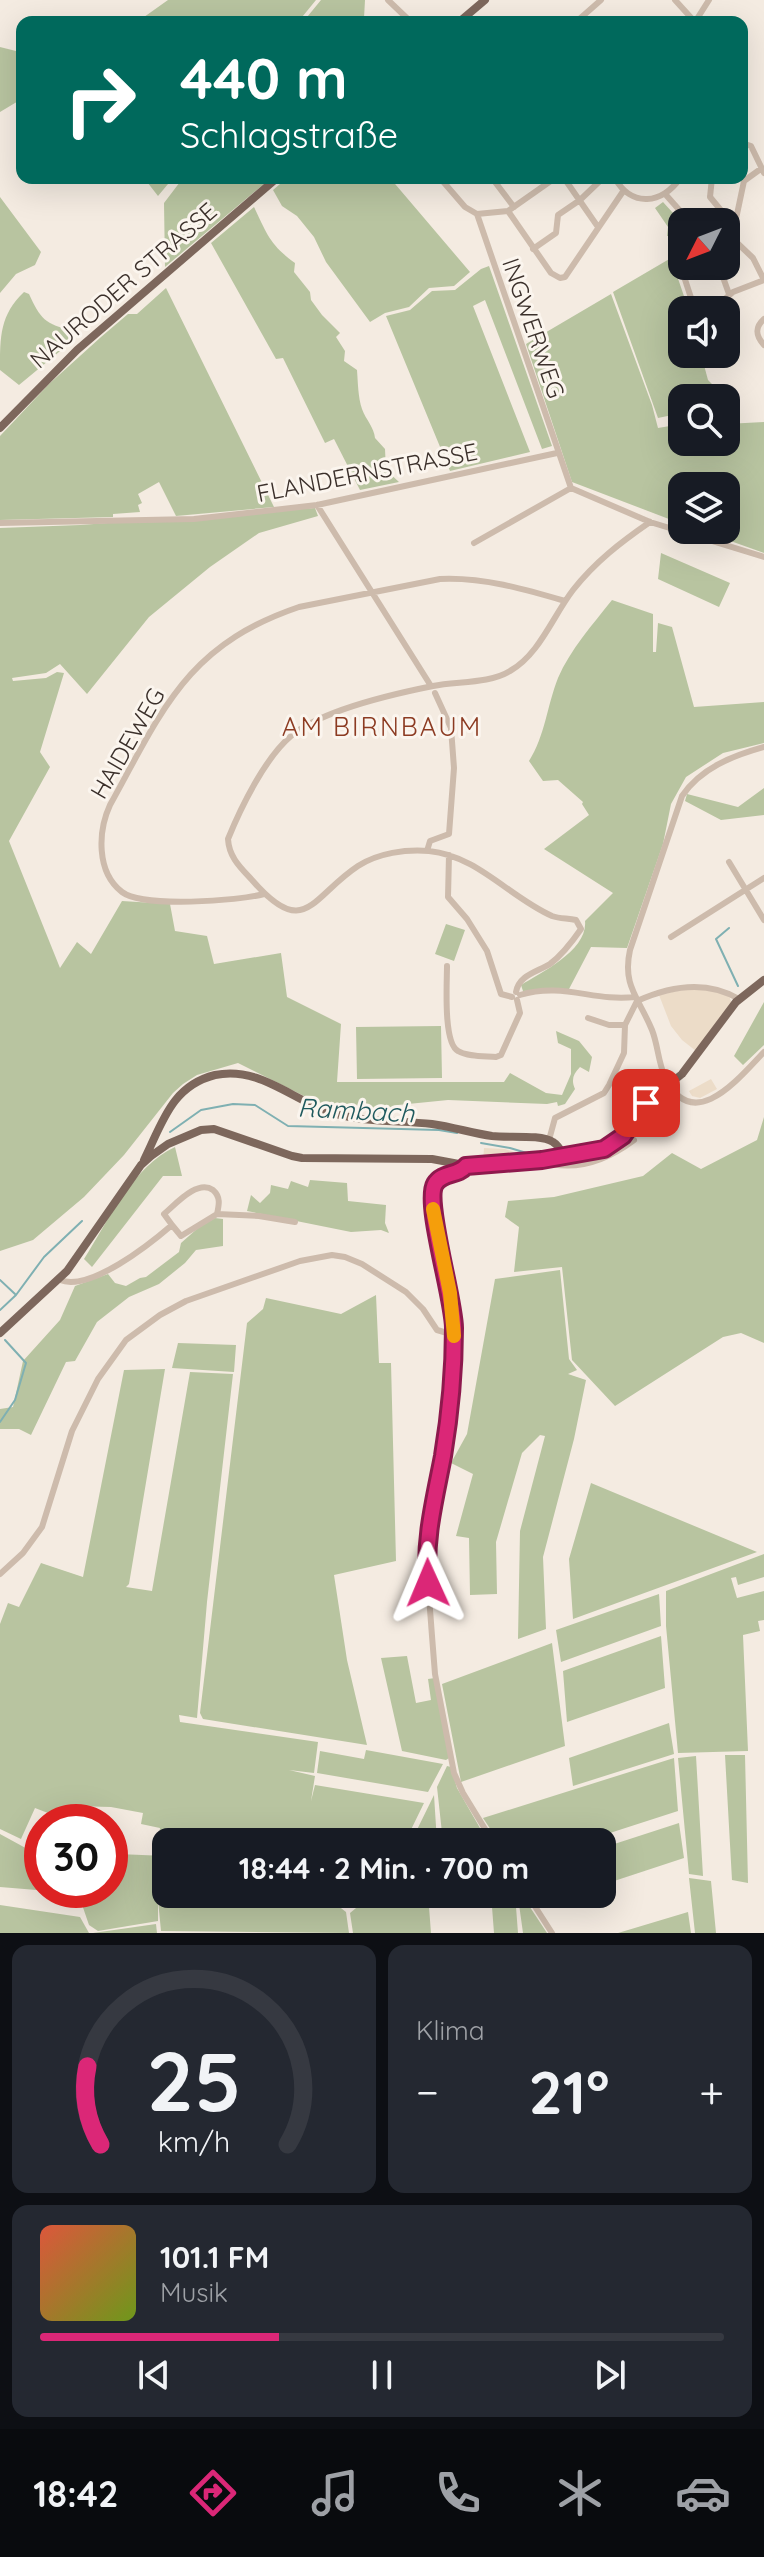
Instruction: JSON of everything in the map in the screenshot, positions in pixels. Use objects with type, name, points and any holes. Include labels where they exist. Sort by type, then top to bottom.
[{"type":"main road","points":[[466,16],[485,0]]},
{"type":"main road","name":"NAURODER STRASSE","points":[[0,428],[77,350],[270,184]]},
{"type":"main road","points":[[141,1165],[168,1144],[210,1128],[297,1157],[432,1159],[466,1166],[548,1159],[604,1149],[617,1142],[646,1103],[684,1072],[739,999],[764,980]]},
{"type":"main road","points":[[0,1333],[60,1280],[141,1165],[168,1107],[184,1090],[205,1079],[228,1074],[256,1077],[315,1106],[342,1115],[549,1140],[558,1146],[564,1156]]},
{"type":"main road","points":[[157,1134],[168,1144]]},
{"type":"street","points":[[388,0],[405,16]]},
{"type":"street","points":[[583,16],[601,0]]},
{"type":"street","points":[[675,0],[690,16]]},
{"type":"street","points":[[748,145],[763,170]]},
{"type":"street","points":[[445,184],[465,207],[477,214],[511,209],[546,184]]},
{"type":"street","points":[[496,184],[533,249],[551,273],[560,278],[565,277],[624,190]]},
{"type":"street","points":[[568,184],[598,227]]},
{"type":"street","points":[[533,249],[556,233],[558,215],[597,184]]},
{"type":"street","points":[[620,184],[635,197],[648,199],[666,195],[675,184]]},
{"type":"street","points":[[711,184],[710,197],[719,208]]},
{"type":"street","points":[[738,208],[743,184]]},
{"type":"street","points":[[666,195],[678,208]]},
{"type":"street","name":"INGWERWEG","points":[[477,214],[557,453]]},
{"type":"street","points":[[724,280],[729,294],[764,280],[753,258],[740,248]]},
{"type":"street","points":[[764,319],[757,332],[764,345]]},
{"type":"street","points":[[557,453],[571,488],[650,522],[764,557]]},
{"type":"street","name":"FLANDERNSTRASSE","points":[[0,523],[194,519],[317,505],[557,453]]},
{"type":"street","points":[[474,543],[571,488]]},
{"type":"street","points":[[317,505],[433,690],[451,728],[454,770],[449,834],[430,841],[427,851]]},
{"type":"street","points":[[447,966],[452,1046],[460,1053],[496,1057],[503,1053],[520,1013],[516,996],[520,981],[549,964],[581,929],[573,918],[552,916],[468,862],[427,851],[390,853],[367,861],[310,907],[299,911],[279,907],[235,862],[229,850],[228,839],[236,820],[277,751],[310,722],[342,710],[489,678],[510,671],[523,662],[596,563],[650,522]]},
{"type":"street","name":"HAIDEWEG","points":[[264,894],[208,903],[136,899],[122,892],[107,870],[102,854],[103,820],[167,704],[203,661],[225,642],[255,624],[299,607],[440,579],[485,581],[565,601]]},
{"type":"street","points":[[764,748],[708,769],[690,785],[678,802],[661,864],[630,950],[627,977],[652,1031],[663,1074],[669,1085],[686,1100],[707,1101],[737,1081],[764,1052]]},
{"type":"street","points":[[449,855],[448,897],[467,919],[487,951],[501,994],[516,996],[538,989],[569,990],[602,997],[636,999],[685,987],[704,986],[739,999]]},
{"type":"street","points":[[729,862],[764,920]]},
{"type":"street","points":[[671,937],[764,878]]},
{"type":"street","points":[[549,1140],[555,1118],[604,1093],[624,1053],[625,1025],[636,999]]},
{"type":"street","points":[[588,1018],[609,1025],[625,1025]]},
{"type":"street","points":[[548,1159],[552,1164],[565,1166],[598,1161],[615,1154],[634,1140],[625,1133]]},
{"type":"street","points":[[466,1166],[463,1171],[438,1180],[432,1195],[450,1293],[454,1335],[451,1409],[426,1556],[435,1674],[451,1762],[463,1793],[484,1828]]},
{"type":"street","points":[[217,1214],[217,1194],[201,1187],[164,1214],[181,1236],[217,1214],[295,1222]]},
{"type":"street","points":[[60,1280],[71,1283],[107,1271],[151,1243],[172,1225]]},
{"type":"street","points":[[0,1574],[23,1553],[42,1527],[72,1431],[98,1379],[126,1340],[143,1325],[186,1301],[309,1258],[345,1257],[370,1268],[406,1292],[423,1309],[437,1330],[454,1335]]},
{"type":"street","points":[[536,1908],[552,1933]]},
{"type":"green space","points":[[168,0],[316,0],[303,16],[145,16]]},
{"type":"green space","points":[[321,0],[365,0],[364,16],[308,16]]},
{"type":"green space","points":[[0,47],[16,51],[16,102],[0,112]]},
{"type":"green space","points":[[149,184],[168,184],[158,196]]},
{"type":"green space","points":[[178,184],[264,184],[165,267],[164,203]]},
{"type":"green space","points":[[280,184],[395,184],[470,272],[454,286],[429,288],[409,307],[385,313],[370,322],[326,262],[314,237],[297,216],[282,206],[273,190]]},
{"type":"green space","points":[[0,197],[41,252],[35,265],[16,274],[0,293]]},
{"type":"green space","points":[[663,202],[668,208],[668,227],[655,208]]},
{"type":"green space","points":[[254,207],[274,244],[295,263],[294,272],[310,292],[311,300],[340,333],[336,337],[345,351],[344,361],[357,370],[362,409],[375,438],[385,449],[386,470],[399,482],[360,490],[334,439],[325,443],[283,358],[276,359],[211,243]]},
{"type":"green space","points":[[668,260],[668,280],[678,280],[684,296],[668,296],[668,368],[705,368],[712,384],[668,384],[668,416],[658,418],[613,292]]},
{"type":"green space","points":[[489,266],[552,446],[542,449],[485,300],[473,306],[530,452],[450,471],[386,316],[410,310],[432,291],[455,290]]},
{"type":"green space","points":[[166,288],[274,507],[176,516],[159,482],[138,494],[142,503],[138,505],[140,512],[113,514],[113,517],[0,520],[0,436],[49,384],[101,337],[128,314],[137,314]]},
{"type":"green space","points":[[24,292],[29,294],[45,319],[56,326],[73,330],[74,336],[19,385],[0,370],[0,347],[6,318]]},
{"type":"green space","points":[[611,294],[658,428],[668,426],[668,456],[740,456],[740,423],[764,422],[764,553],[739,544],[740,472],[668,472],[668,519],[572,482],[526,344]]},
{"type":"green space","points":[[315,508],[318,516],[259,533],[210,567],[149,617],[87,694],[60,664],[46,673],[12,678],[13,681],[46,678],[57,672],[64,673],[40,752],[50,767],[9,841],[60,968],[77,942],[91,954],[122,901],[170,904],[175,931],[207,936],[214,964],[281,953],[287,997],[341,1024],[337,1082],[504,1082],[510,1073],[546,1093],[562,1095],[571,1074],[571,1049],[558,1043],[556,1031],[579,1041],[592,1057],[589,1072],[580,1067],[574,1075],[575,1089],[565,1104],[558,1106],[557,1102],[448,1100],[398,1105],[389,1113],[344,1109],[314,1101],[238,1063],[197,1075],[173,1093],[124,1155],[84,1197],[33,1240],[0,1251],[0,528]]},
{"type":"green space","points":[[661,553],[730,583],[719,607],[658,579]]},
{"type":"green space","points":[[612,600],[653,614],[653,652],[656,652],[658,623],[672,627],[694,707],[764,702],[764,743],[723,753],[686,777],[671,804],[663,844],[627,948],[591,947],[569,989],[523,991],[521,985],[572,951],[584,932],[585,921],[613,893],[544,849],[589,815],[583,802],[558,780],[543,781],[529,761],[539,741],[563,668]]},
{"type":"green space","points":[[764,788],[764,815],[721,820],[685,801],[687,794],[738,807]]},
{"type":"green space","points":[[446,924],[465,930],[454,961],[435,954]]},
{"type":"green space","points":[[764,1002],[764,1045],[743,1065],[734,1056]]},
{"type":"green space","points":[[441,1026],[442,1078],[357,1079],[356,1027]]},
{"type":"green space","points":[[764,1117],[764,1343],[741,1333],[723,1337],[615,1406],[572,1360],[562,1267],[514,1272],[519,1227],[505,1217],[508,1201],[554,1197],[643,1176],[672,1153],[701,1169],[757,1140]]},
{"type":"green space","points":[[175,1147],[182,1176],[163,1176],[92,1267],[84,1259],[123,1196],[146,1167]]},
{"type":"green space","points":[[310,1180],[347,1183],[348,1201],[386,1205],[385,1223],[389,1233],[381,1230],[351,1232],[247,1211],[251,1195],[260,1203],[270,1193],[271,1185],[288,1189],[291,1181],[308,1187]]},
{"type":"green space","points":[[215,1218],[223,1219],[223,1246],[196,1250],[159,1284],[129,1297],[97,1322],[75,1361],[66,1362],[31,1435],[19,1429],[0,1429],[0,1409],[13,1407],[23,1361],[60,1320],[75,1286],[108,1274],[115,1283],[126,1286],[146,1277],[179,1252],[181,1243],[198,1228]]},
{"type":"green space","points":[[560,1270],[569,1359],[577,1370],[568,1374],[586,1380],[543,1557],[546,1629],[518,1639],[520,1531],[545,1436],[540,1435],[522,1453],[496,1542],[497,1594],[470,1595],[469,1538],[456,1536],[473,1474],[451,1463],[467,1434],[495,1279]]},
{"type":"green space","points":[[376,1295],[379,1363],[391,1363],[396,1561],[334,1575],[347,1660],[367,1745],[203,1719],[200,1713],[247,1323],[263,1309],[266,1298],[341,1314]]},
{"type":"green space","points":[[178,1343],[236,1345],[234,1372],[172,1368]]},
{"type":"green space","points":[[165,1369],[129,1584],[126,1587],[152,1591],[190,1372],[233,1374],[197,1718],[179,1715],[180,1722],[318,1742],[314,1773],[289,1770],[315,1776],[311,1801],[315,1785],[424,1803],[412,1828],[160,1828],[141,1824],[143,1813],[128,1810],[128,1804],[24,1804],[24,1832],[21,1839],[0,1829],[0,1624],[8,1603],[19,1607],[41,1563],[83,1577],[124,1370]]},
{"type":"green space","points":[[591,1483],[757,1552],[573,1619],[569,1559]]},
{"type":"green space","points":[[764,1554],[764,1577],[738,1585],[736,1577],[731,1578],[737,1598],[764,1591],[764,1620],[758,1621],[760,1631],[743,1635],[748,1751],[678,1753],[666,1626],[666,1591]]},
{"type":"green space","points":[[659,1594],[661,1626],[561,1662],[556,1630]]},
{"type":"green space","points":[[661,1636],[665,1688],[567,1722],[563,1671]]},
{"type":"green space","points":[[552,1643],[565,1746],[461,1782],[442,1684]]},
{"type":"green space","points":[[407,1656],[416,1703],[431,1700],[428,1679],[435,1678],[449,1758],[446,1760],[402,1751],[381,1658]]},
{"type":"green space","points":[[669,1723],[674,1754],[573,1786],[569,1758]]},
{"type":"green space","points":[[366,1750],[443,1764],[428,1792],[317,1773],[320,1751],[364,1759]]},
{"type":"green space","points":[[725,1755],[745,1755],[748,1883],[732,1880]]},
{"type":"green space","points":[[696,1756],[703,1876],[689,1874],[678,1758]]},
{"type":"green space","points":[[674,1758],[678,1811],[616,1831],[616,1828],[490,1828],[483,1818]]},
{"type":"green space","points":[[447,1766],[451,1767],[457,1788],[480,1828],[441,1828],[437,1787]]},
{"type":"green space","points":[[434,1795],[436,1828],[418,1828]]},
{"type":"green space","points":[[679,1823],[684,1858],[616,1880],[616,1843]]},
{"type":"green space","points":[[0,1834],[24,1847],[24,1889],[0,1887]]},
{"type":"green space","points":[[128,1854],[152,1855],[152,1908],[158,1908],[158,1921],[98,1931],[89,1925],[83,1908],[128,1908]]},
{"type":"green space","points":[[689,1878],[711,1881],[716,1933],[695,1933]]},
{"type":"green space","points":[[0,1905],[80,1917],[89,1933],[0,1933]]},
{"type":"green space","points":[[159,1908],[341,1908],[346,1912],[349,1933],[161,1931]]},
{"type":"green space","points":[[356,1908],[429,1908],[431,1933],[353,1933],[350,1913]]},
{"type":"green space","points":[[492,1908],[516,1908],[518,1933],[494,1933]]},
{"type":"green space","points":[[520,1908],[531,1908],[547,1933],[523,1933]]},
{"type":"green space","points":[[688,1912],[691,1933],[618,1933]]},
{"type":"green space","points":[[156,1924],[157,1933],[93,1933]]},
{"type":"shaded area","points":[[703,988],[729,996],[732,1003],[696,1051],[671,1026],[659,995]]},
{"type":"shaded area","points":[[711,1079],[717,1089],[700,1098],[692,1096],[689,1091]]},
{"type":"shaded area","points":[[484,1148],[505,1149],[528,1157],[483,1161]]},
{"type":"waterway","name":"Rambach","points":[[729,928],[716,939],[738,986]]},
{"type":"waterway","name":"Rambach","points":[[170,1132],[201,1110],[233,1104],[255,1105],[288,1126],[457,1133]]},
{"type":"waterway","name":"Rambach","points":[[481,1143],[530,1154]]},
{"type":"waterway","name":"Rambach","points":[[0,1310],[16,1295],[44,1257],[82,1221]]},
{"type":"waterway","name":"Rambach","points":[[0,1280],[15,1294]]},
{"type":"waterway","points":[[0,1422],[15,1400],[26,1363],[5,1340]]},
{"type":"slow traffic","points":[[433,1209],[450,1293],[454,1336]]},
{"type":"district","name":"AM BIRNBAUM","points":[[382,726]]},
{"type":"route","points":[[428,1583],[428,1534],[451,1409],[454,1331],[450,1293],[435,1221],[434,1185],[440,1178],[463,1171],[466,1166],[542,1160],[604,1149],[623,1136],[646,1103]]}]
